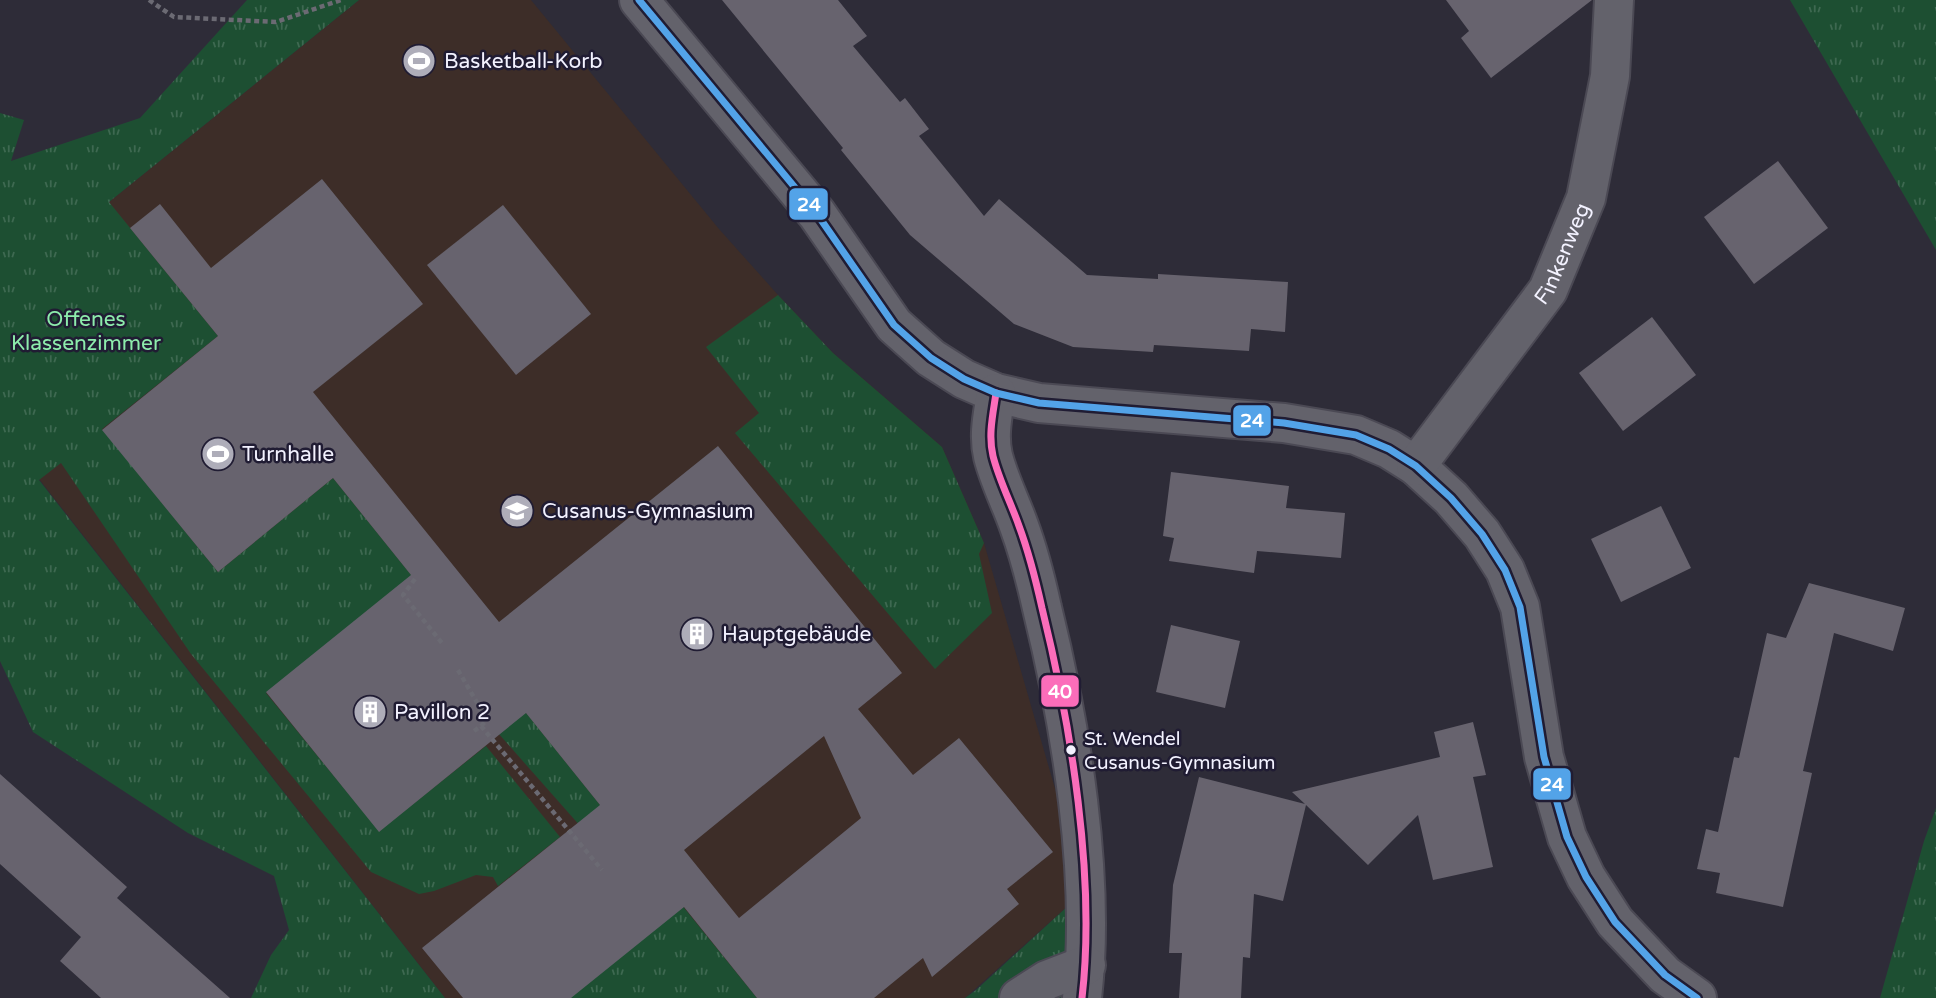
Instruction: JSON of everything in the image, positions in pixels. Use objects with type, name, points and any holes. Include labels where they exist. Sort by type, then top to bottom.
[{"type":"street","points":[[639,0],[817,214],[894,325],[930,358],[964,379],[996,393],[1039,403],[1284,423],[1356,435],[1389,449],[1416,467],[1451,498],[1482,534],[1505,570],[1520,607],[1544,757],[1567,838],[1586,877],[1615,922],[1665,975],[1697,998]]},
{"type":"street","name":"Finkenweg","points":[[1416,467],[1548,290],[1586,198],[1610,76],[1614,0]]},
{"type":"street","points":[[996,393],[991,428],[993,456],[1020,528],[1057,670],[1081,835],[1085,893],[1084,981],[1047,980],[1018,998]]},
{"type":"path","points":[[149,0],[174,17],[276,22],[341,0]]},
{"type":"path","points":[[415,579],[403,595],[442,643]]},
{"type":"path","points":[[458,670],[485,722],[474,731]]},
{"type":"path","points":[[481,726],[602,870]]},
{"type":"shaded area","name":"Cusanus-Gymnasium","points":[[359,0],[531,0],[719,229],[778,295],[833,353],[942,447],[984,543],[1080,875],[1069,905],[965,998],[445,998],[0,429],[0,290]]},
{"type":"green space","name":"Offenes Klassenzimmer","points":[[247,0],[359,0],[109,202],[218,336],[102,429],[218,572],[333,478],[412,576],[266,693],[379,831],[486,746],[560,837],[498,886],[493,877],[476,875],[419,894],[371,872],[191,654],[61,463],[39,480],[445,998],[251,998],[271,955],[289,930],[274,876],[188,833],[33,732],[0,661],[0,113],[24,120],[11,161],[140,118]]},
{"type":"green space","points":[[1790,0],[1936,0],[1936,250]]},
{"type":"green space","points":[[778,295],[833,353],[942,447],[984,543],[979,554],[992,613],[935,669],[735,433],[759,413],[706,347]]},
{"type":"green space","points":[[478,653],[633,846],[612,862],[498,733]]},
{"type":"green space","points":[[1936,808],[1936,998],[1880,998],[1924,841]]},
{"type":"green space","points":[[651,867],[757,998],[568,998]]},
{"type":"green space","points":[[1069,905],[1067,998],[965,998],[976,990]]},
{"type":"building","points":[[722,0],[838,0],[867,36],[853,46],[900,102],[905,98],[929,129],[919,136],[984,216],[999,199],[1087,275],[1158,279],[1158,274],[1288,282],[1285,332],[1251,329],[1249,351],[1154,345],[1153,352],[1073,347],[1014,324],[910,235]]},
{"type":"building","points":[[1446,0],[1592,0],[1491,78],[1461,38],[1469,31]]},
{"type":"building","points":[[1778,161],[1828,228],[1754,284],[1704,217]]},
{"type":"building","points":[[322,179],[423,304],[313,392],[499,622],[718,446],[902,673],[858,709],[913,775],[959,738],[1053,852],[1007,889],[1019,904],[932,977],[923,958],[874,998],[757,998],[684,907],[571,998],[463,998],[422,948],[600,805],[526,713],[379,832],[266,692],[411,575],[333,478],[218,572],[102,430],[218,336],[130,228],[160,204],[211,268]],"holes":[[[824,736],[861,818],[739,918],[684,850]]]},
{"type":"building","points":[[503,205],[591,314],[516,375],[427,265]]},
{"type":"building","points":[[1652,317],[1696,375],[1623,431],[1579,373]]},
{"type":"building","points":[[1171,472],[1289,486],[1286,508],[1345,513],[1341,558],[1257,551],[1254,573],[1169,561],[1174,538],[1163,536]]},
{"type":"building","points":[[1661,506],[1691,568],[1621,602],[1591,539]]},
{"type":"building","points":[[1809,583],[1905,608],[1893,651],[1834,633],[1803,771],[1812,773],[1783,907],[1716,893],[1720,873],[1697,869],[1706,829],[1718,832],[1734,757],[1739,758],[1767,633],[1786,638]]},
{"type":"building","points":[[1171,625],[1240,641],[1225,708],[1156,692]]},
{"type":"building","points":[[1473,722],[1486,775],[1473,777],[1493,867],[1433,880],[1418,815],[1368,865],[1306,805],[1283,901],[1254,894],[1250,958],[1243,957],[1241,998],[1179,998],[1182,953],[1169,953],[1173,885],[1199,777],[1305,804],[1292,792],[1440,757],[1434,732]]},
{"type":"building","points":[[0,774],[127,887],[117,898],[230,998],[101,998],[60,961],[81,937],[0,864]]},
{"type":"transit line","name":"24","points":[[639,0],[817,214],[894,325],[931,358],[964,379],[996,393],[1039,403],[1284,423],[1356,435],[1389,449],[1416,466],[1451,498],[1482,534],[1505,570],[1520,607],[1544,757],[1567,837],[1586,877],[1615,922],[1665,975],[1697,998]]},
{"type":"transit line","name":"40","points":[[996,393],[991,432],[993,456],[1032,567],[1053,654],[1071,751],[1086,903],[1082,998]]},
{"type":"place","name":"Basketball-Korb","points":[[419,61]]},
{"type":"place","name":"Turnhalle","points":[[218,454]]},
{"type":"place","name":"Cusanus-Gymnasium","points":[[517,511]]},
{"type":"place","name":"Hauptgebäude","points":[[697,634]]},
{"type":"place","name":"Pavillon 2","points":[[370,712]]},
{"type":"place","name":"St. Wendel Cusanus-Gymnasium","points":[[1071,750]]}]
